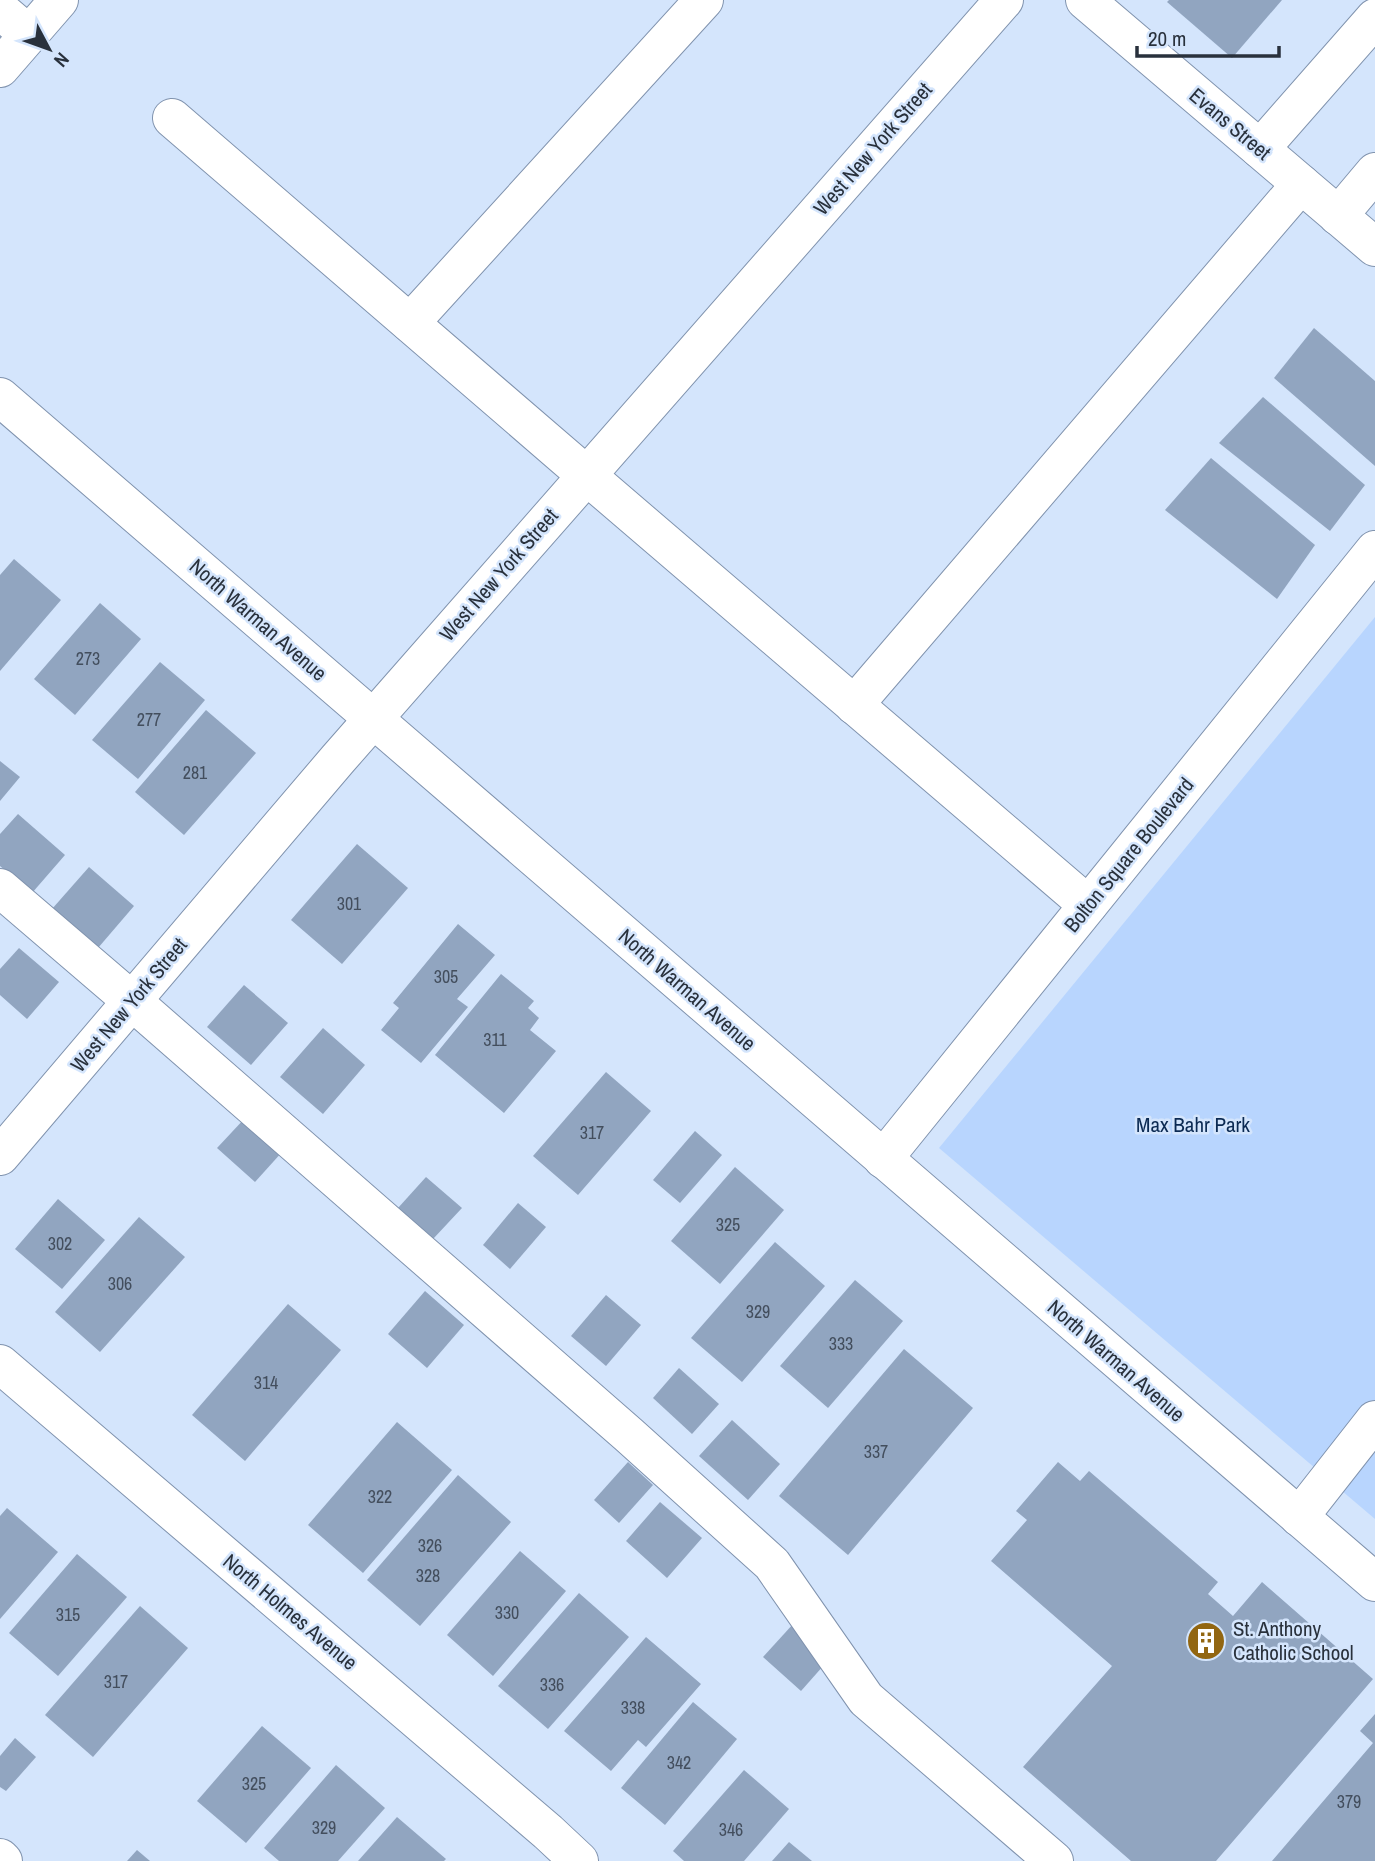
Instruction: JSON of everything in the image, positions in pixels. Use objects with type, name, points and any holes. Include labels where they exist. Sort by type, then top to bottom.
[{"type":"street","points":[[0,68],[59,0]]},
{"type":"street","points":[[410,323],[704,0]]},
{"type":"street","name":"West New York Street","points":[[0,1156],[372,719],[1004,0]]},
{"type":"street","name":"Evans Street","points":[[1085,0],[1375,247]]},
{"type":"street","points":[[0,10],[29,35]]},
{"type":"street","points":[[1260,149],[1375,18]]},
{"type":"street","points":[[172,118],[1088,905]]},
{"type":"street","points":[[1338,216],[1375,172]]},
{"type":"street","points":[[854,705],[1301,184]]},
{"type":"street","name":"North Warman Avenue","points":[[0,397],[1375,1582]]},
{"type":"street","name":"Bolton Square Boulevard","points":[[883,1159],[1375,550]]},
{"type":"street","points":[[0,888],[629,1435],[772,1564],[866,1699],[1054,1861]]},
{"type":"street","name":"North Holmes Avenue","points":[[0,1364],[538,1823],[579,1861]]},
{"type":"street","points":[[1299,1517],[1375,1420]]},
{"type":"green space","name":"Max Bahr Park","points":[[1375,617],[1375,1519],[939,1148]]},
{"type":"building","points":[[1282,0],[1232,58],[1167,2]]},
{"type":"building","points":[[1314,328],[1375,381],[1375,466],[1274,378]]},
{"type":"building","points":[[1263,397],[1365,485],[1330,531],[1219,443]]},
{"type":"building","points":[[1211,458],[1315,545],[1277,599],[1165,510]]},
{"type":"building","points":[[14,559],[61,600],[0,671],[0,575]]},
{"type":"building","points":[[100,603],[141,639],[75,715],[34,679]]},
{"type":"building","points":[[160,662],[205,700],[138,779],[92,740]]},
{"type":"building","points":[[206,710],[256,753],[184,835],[135,792]]},
{"type":"building","points":[[0,761],[20,777],[0,801]]},
{"type":"building","points":[[18,814],[65,855],[32,893],[0,866],[0,834]]},
{"type":"building","points":[[357,844],[408,888],[342,964],[291,920]]},
{"type":"building","points":[[89,867],[134,906],[98,948],[52,909]]},
{"type":"building","points":[[458,924],[495,955],[457,999],[468,1007],[421,1063],[381,1030],[399,1008],[393,1003]]},
{"type":"building","points":[[19,948],[59,982],[27,1019],[0,995],[0,969]]},
{"type":"building","points":[[501,974],[534,1001],[528,1008],[539,1018],[530,1030],[556,1051],[504,1113],[435,1055]]},
{"type":"building","points":[[244,985],[288,1023],[251,1065],[207,1027]]},
{"type":"building","points":[[323,1028],[365,1065],[323,1114],[280,1077]]},
{"type":"building","points":[[606,1072],[651,1111],[578,1195],[533,1156]]},
{"type":"building","points":[[246,1117],[283,1151],[255,1182],[217,1148]]},
{"type":"building","points":[[695,1131],[722,1155],[680,1203],[653,1180]]},
{"type":"building","points":[[735,1167],[784,1210],[720,1284],[671,1241]]},
{"type":"building","points":[[426,1177],[462,1208],[433,1239],[398,1208]]},
{"type":"building","points":[[58,1199],[105,1240],[62,1289],[15,1249]]},
{"type":"building","points":[[518,1203],[546,1227],[510,1269],[483,1245]]},
{"type":"building","points":[[139,1217],[185,1257],[100,1352],[55,1312]]},
{"type":"building","points":[[775,1242],[825,1286],[742,1382],[691,1338]]},
{"type":"building","points":[[855,1280],[903,1321],[828,1408],[780,1366]]},
{"type":"building","points":[[425,1291],[464,1325],[427,1368],[388,1334]]},
{"type":"building","points":[[606,1295],[641,1325],[606,1366],[571,1336]]},
{"type":"building","points":[[288,1304],[341,1350],[245,1461],[192,1415]]},
{"type":"building","points":[[904,1349],[973,1408],[848,1555],[779,1496]]},
{"type":"building","points":[[679,1368],[719,1404],[692,1434],[653,1398]]},
{"type":"building","points":[[732,1420],[780,1464],[748,1500],[699,1456]]},
{"type":"building","points":[[397,1422],[452,1470],[363,1573],[308,1525]]},
{"type":"building","points":[[628,1462],[653,1485],[619,1523],[594,1500]]},
{"type":"building","name":"St. Anthony Catholic School","points":[[1058,1462],[1080,1481],[1089,1471],[1218,1582],[1208,1594],[1233,1616],[1262,1582],[1373,1679],[1216,1861],[1131,1861],[1023,1767],[1112,1666],[991,1561],[1027,1520],[1016,1511]]},
{"type":"building","points":[[458,1475],[511,1522],[420,1626],[367,1580]]},
{"type":"building","points":[[660,1502],[702,1538],[667,1578],[626,1541]]},
{"type":"building","points":[[7,1508],[58,1552],[0,1619],[0,1516]]},
{"type":"building","points":[[520,1551],[566,1591],[493,1676],[447,1635]]},
{"type":"building","points":[[77,1554],[127,1597],[58,1676],[9,1633]]},
{"type":"building","points":[[579,1593],[629,1637],[548,1729],[498,1686]]},
{"type":"building","points":[[140,1606],[188,1648],[93,1757],[45,1715]]},
{"type":"building","points":[[794,1623],[832,1656],[801,1691],[763,1657]]},
{"type":"building","points":[[646,1637],[701,1684],[646,1747],[638,1740],[611,1771],[564,1731]]},
{"type":"building","points":[[693,1702],[737,1739],[665,1825],[621,1788]]},
{"type":"building","points":[[1375,1714],[1375,1861],[1272,1861],[1373,1743],[1360,1731]]},
{"type":"building","points":[[262,1726],[311,1768],[246,1843],[197,1801]]},
{"type":"building","points":[[15,1738],[36,1757],[6,1791],[0,1787],[0,1756]]},
{"type":"building","points":[[336,1765],[385,1808],[338,1861],[279,1861],[264,1848]]},
{"type":"building","points":[[744,1770],[789,1809],[744,1861],[684,1861],[673,1851]]},
{"type":"building","points":[[397,1817],[446,1859],[358,1861]]},
{"type":"building","points":[[789,1842],[812,1861],[772,1861]]},
{"type":"building","points":[[137,1850],[150,1861],[127,1861]]},
{"type":"place","name":"St. Anthony Catholic School","points":[[1206,1641]]}]
